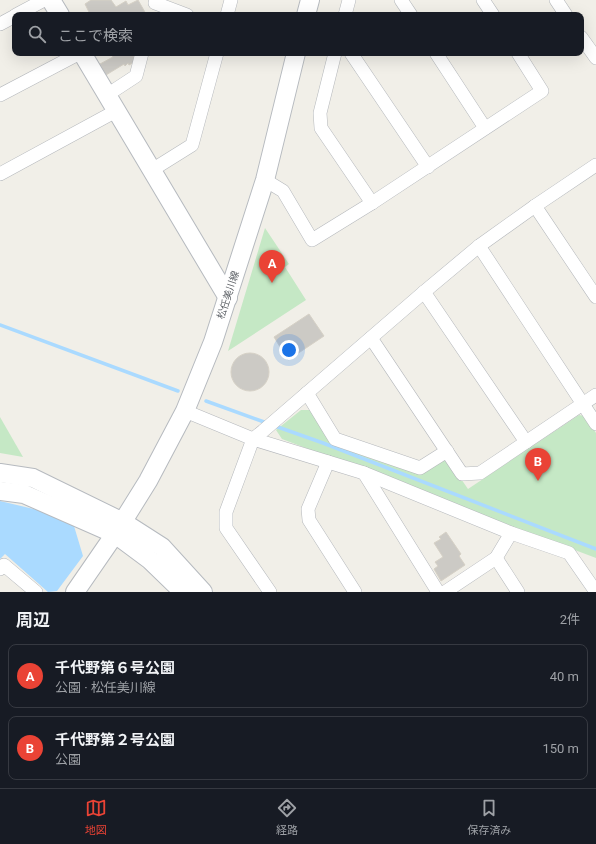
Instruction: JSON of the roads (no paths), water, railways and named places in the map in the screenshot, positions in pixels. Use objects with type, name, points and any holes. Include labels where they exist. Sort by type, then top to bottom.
[{"type":"main road","points":[[51,0],[58,12]]},
{"type":"main road","points":[[307,12],[310,0]]},
{"type":"main road","points":[[83,56],[228,298]]},
{"type":"main road","name":"松任美川線","points":[[75,592],[119,528],[148,481],[185,411],[213,342],[265,180],[295,56]]},
{"type":"main road","points":[[0,472],[33,478],[119,528],[183,592]]},
{"type":"main road","points":[[0,491],[24,494],[119,528],[162,546],[204,592]]},
{"type":"street","points":[[22,12],[44,0]]},
{"type":"street","points":[[228,12],[231,0]]},
{"type":"street","points":[[346,12],[349,0]]},
{"type":"street","points":[[401,0],[409,12]]},
{"type":"street","points":[[482,0],[491,12]]},
{"type":"street","points":[[556,0],[564,12]]},
{"type":"street","points":[[155,6],[176,12]]},
{"type":"street","points":[[0,24],[12,17]]},
{"type":"street","points":[[584,40],[596,58]]},
{"type":"street","points":[[0,95],[75,56]]},
{"type":"street","points":[[107,95],[136,76],[141,56]]},
{"type":"street","points":[[152,170],[192,145],[216,56]]},
{"type":"street","points":[[334,56],[320,113],[321,128],[372,203]]},
{"type":"street","points":[[353,56],[428,167]]},
{"type":"street","points":[[438,56],[485,128]]},
{"type":"street","points":[[265,180],[283,191],[312,240],[428,167],[542,91],[520,56]]},
{"type":"street","points":[[0,174],[116,111]]},
{"type":"street","points":[[270,592],[226,528],[226,512],[258,435],[479,246],[534,206],[596,165]]},
{"type":"street","points":[[534,206],[596,297]]},
{"type":"street","points":[[479,246],[596,424]]},
{"type":"street","points":[[424,292],[526,442]]},
{"type":"street","points":[[371,338],[462,474],[480,473],[596,395]]},
{"type":"street","points":[[307,393],[335,439],[420,468],[448,451]]},
{"type":"street","points":[[185,411],[258,435],[328,462],[364,472],[511,533],[569,553],[596,592]]},
{"type":"street","points":[[328,462],[308,509],[309,520],[355,592]]},
{"type":"street","points":[[364,472],[438,592]]},
{"type":"street","points":[[445,592],[496,558],[511,533]]},
{"type":"street","points":[[496,558],[518,592]]},
{"type":"street","points":[[0,569],[4,565],[36,592]]},
{"type":"water","points":[[0,501],[38,510],[74,526],[83,556],[57,591],[48,592],[5,554],[0,559]]},
{"type":"waterway","points":[[0,325],[178,391]]},
{"type":"waterway","points":[[206,401],[267,423]]},
{"type":"waterway","points":[[275,426],[323,443],[596,549]]},
{"type":"place","name":"千代野第６号公園","points":[[272,283]]},
{"type":"place","name":"千代野第２号公園","points":[[538,481]]}]
